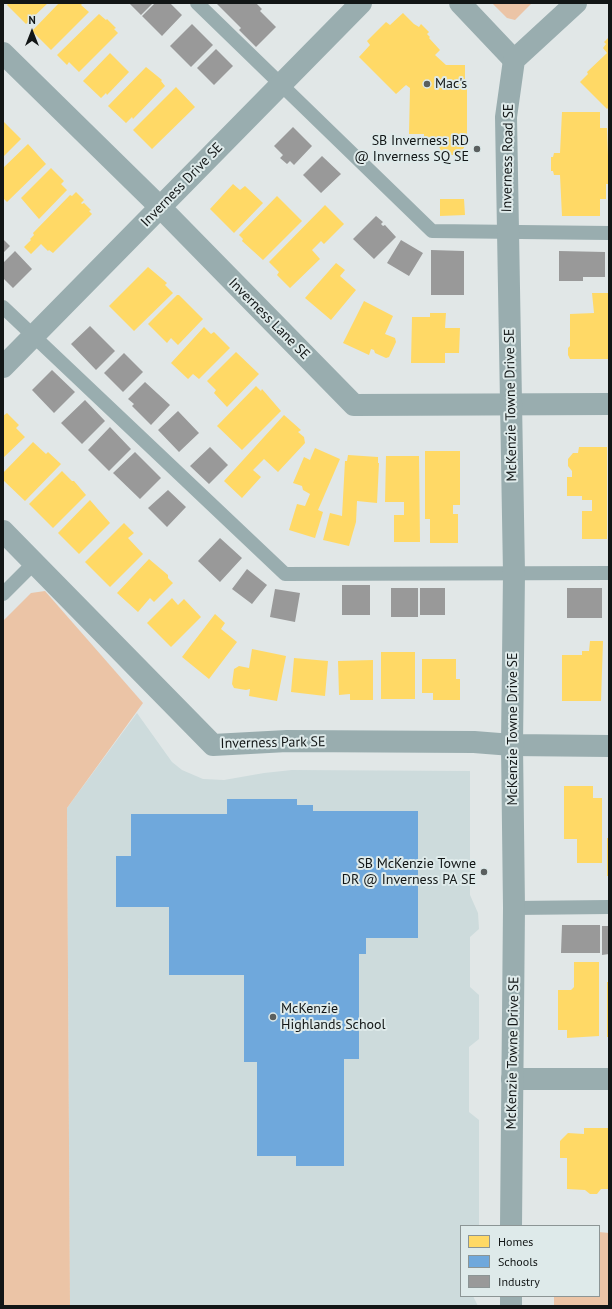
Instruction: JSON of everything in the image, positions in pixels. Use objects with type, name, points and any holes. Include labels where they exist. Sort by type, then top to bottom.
[{"type":"street","name":"Inverness Drive SE","points":[[3,367],[360,3]]},
{"type":"street","points":[[460,3],[514,60],[576,3]]},
{"type":"street","name":"Inverness Lane SE","points":[[3,53],[160,207],[354,405],[609,404]]},
{"type":"street","name":"Inverness Road SE","points":[[508,232],[506,117],[514,60]]},
{"type":"street","name":"McKenzie Towne Drive SE","points":[[508,232],[514,573],[512,745],[514,908],[511,1225]]},
{"type":"street","name":"Inverness Park SE","points":[[3,531],[213,745],[287,741],[474,742],[512,745],[609,746]]},
{"type":"street","points":[[512,1079],[609,1078]]},
{"type":"lane","points":[[198,3],[280,85],[298,100],[432,231],[609,233]]},
{"type":"lane","points":[[3,307],[285,574],[609,573]]},
{"type":"lane","points":[[3,594],[35,562]]},
{"type":"lane","points":[[514,908],[609,907]]},
{"type":"shaded area","points":[[492,3],[532,3],[515,20],[507,18]]},
{"type":"shaded area","points":[[45,591],[143,703],[67,808],[70,1306],[3,1306],[3,621],[31,593]]},
{"type":"shaded area","name":"McKenzie Highlands School","points":[[137,713],[172,762],[182,770],[203,779],[224,780],[292,770],[470,771],[470,895],[478,913],[479,929],[470,937],[470,987],[479,995],[479,1039],[469,1047],[469,1112],[479,1120],[479,1225],[460,1225],[460,1297],[474,1297],[478,1306],[70,1306],[67,808]]},
{"type":"shaded area","points":[[600,1232],[609,1233],[609,1306],[554,1306],[554,1297],[600,1297]]},
{"type":"building: Homes","points":[[9,3],[48,3],[26,24],[7,5]]},
{"type":"building: Homes","points":[[59,3],[83,3],[81,5],[89,12],[51,50],[32,31]]},
{"type":"building: Homes","name":"Mac's","points":[[403,13],[414,24],[419,27],[421,24],[429,32],[427,34],[430,37],[429,38],[440,50],[435,55],[446,65],[465,65],[465,84],[467,84],[467,134],[465,134],[464,148],[456,155],[447,155],[441,151],[438,144],[424,144],[424,134],[409,134],[410,88],[406,85],[396,94],[359,57],[370,45],[367,41],[386,22],[390,25]]},
{"type":"building: Homes","points":[[99,14],[106,20],[107,19],[116,28],[114,29],[118,33],[79,72],[69,62],[67,65],[57,55]]},
{"type":"building: Homes","points":[[609,37],[609,107],[607,109],[580,82],[588,74],[587,72],[607,53],[603,48],[606,44],[604,42]]},
{"type":"building: Homes","points":[[110,53],[129,72],[107,95],[106,93],[101,98],[83,81]]},
{"type":"building: Homes","points":[[146,67],[162,80],[161,81],[165,86],[133,119],[132,117],[126,123],[108,106]]},
{"type":"building: Homes","points":[[176,87],[195,107],[152,149],[133,130]]},
{"type":"building: Homes","points":[[562,112],[600,112],[600,128],[607,128],[609,184],[606,184],[606,199],[600,199],[600,216],[562,216],[560,175],[554,175],[553,171],[551,171],[551,157],[553,157],[554,153],[560,153]]},
{"type":"building: Homes","points":[[4,122],[21,139],[3,157],[3,123]]},
{"type":"building: Homes","points":[[28,144],[46,164],[7,202],[3,198],[3,168]]},
{"type":"building: Homes","points":[[51,168],[64,181],[61,184],[67,190],[39,219],[21,198]]},
{"type":"building: Homes","points":[[233,184],[240,190],[245,186],[263,203],[234,233],[210,209]]},
{"type":"building: Homes","points":[[76,192],[84,200],[81,203],[84,203],[91,210],[89,211],[92,214],[53,253],[49,250],[48,251],[41,244],[31,254],[24,247],[31,240],[30,239],[34,235],[33,233],[70,195],[72,196]]},
{"type":"building: Homes","points":[[277,196],[302,221],[263,260],[242,241],[243,239],[239,235]]},
{"type":"building: Homes","points":[[440,199],[464,199],[465,215],[440,216]]},
{"type":"building: Homes","points":[[325,205],[344,224],[324,244],[321,241],[312,250],[320,259],[290,288],[277,275],[279,272],[269,262]]},
{"type":"building: Homes","points":[[336,263],[345,270],[340,276],[356,290],[331,320],[305,298]]},
{"type":"building: Homes","points":[[148,267],[167,283],[165,285],[173,293],[134,331],[109,306]]},
{"type":"building: Homes","points":[[592,293],[608,293],[609,359],[570,359],[568,355],[568,348],[570,346],[570,314],[594,313]]},
{"type":"building: Homes","points":[[177,295],[179,295],[203,319],[178,345],[171,338],[167,343],[148,324]]},
{"type":"building: Homes","points":[[364,301],[393,316],[385,334],[395,338],[396,342],[389,357],[386,358],[375,353],[374,350],[371,349],[369,355],[343,343]]},
{"type":"building: Homes","points":[[430,313],[446,313],[445,328],[460,328],[459,353],[445,353],[445,363],[411,363],[412,317],[430,317]]},
{"type":"building: Homes","points":[[204,327],[211,334],[214,332],[230,348],[199,379],[193,374],[188,379],[171,363]]},
{"type":"building: Homes","points":[[236,352],[259,374],[227,407],[214,393],[216,390],[207,381]]},
{"type":"building: Homes","points":[[256,386],[261,391],[262,389],[281,411],[242,450],[217,426]]},
{"type":"building: Homes","points":[[7,413],[19,425],[16,428],[25,437],[3,458],[3,416]]},
{"type":"building: Homes","points":[[284,415],[301,430],[298,432],[304,437],[305,443],[278,472],[264,459],[253,470],[261,477],[242,498],[224,481]]},
{"type":"building: Homes","points":[[33,442],[46,454],[48,452],[61,464],[25,501],[3,480],[3,473]]},
{"type":"building: Homes","points":[[579,447],[607,447],[607,539],[582,539],[582,511],[592,511],[592,500],[582,500],[582,496],[567,496],[567,477],[572,477],[572,471],[568,466],[568,459],[573,453],[578,453]]},
{"type":"building: Homes","points":[[315,448],[340,459],[318,510],[323,512],[315,538],[289,530],[297,504],[305,506],[310,494],[303,490],[302,486],[293,483],[304,457],[310,460]]},
{"type":"building: Homes","points":[[425,451],[460,451],[460,505],[453,505],[453,514],[458,514],[458,543],[430,543],[430,519],[425,519]]},
{"type":"building: Homes","points":[[348,455],[378,457],[379,463],[377,503],[357,501],[356,522],[349,546],[323,540],[330,513],[342,516],[345,461],[347,461]]},
{"type":"building: Homes","points":[[386,456],[419,456],[420,542],[394,542],[394,515],[404,515],[404,502],[385,502]]},
{"type":"building: Homes","points":[[62,471],[72,481],[74,481],[86,495],[53,528],[29,504]]},
{"type":"building: Homes","points":[[90,500],[110,523],[79,554],[58,533]]},
{"type":"building: Homes","points":[[124,523],[134,533],[128,538],[143,554],[110,587],[85,562]]},
{"type":"building: Homes","points":[[149,559],[168,575],[168,578],[173,583],[154,602],[150,598],[138,612],[117,593]]},
{"type":"building: Homes","points":[[172,598],[178,605],[184,599],[201,617],[171,647],[147,623]]},
{"type":"building: Homes","points":[[215,614],[225,623],[221,629],[237,642],[209,679],[182,657]]},
{"type":"building: Homes","points":[[590,641],[603,641],[601,701],[562,701],[562,655],[582,655],[582,651],[589,651]]},
{"type":"building: Homes","points":[[252,649],[286,656],[277,701],[249,696],[250,689],[246,690],[234,688],[232,684],[234,669],[239,666],[249,668]]},
{"type":"building: Homes","points":[[381,652],[415,652],[415,699],[381,699]]},
{"type":"building: Homes","points":[[294,658],[328,661],[325,696],[291,692]]},
{"type":"building: Homes","points":[[422,659],[456,659],[456,679],[460,679],[460,700],[433,700],[433,693],[422,693]]},
{"type":"building: Homes","points":[[373,660],[373,700],[350,700],[350,694],[339,695],[338,661]]},
{"type":"building: Homes","points":[[564,786],[593,786],[593,798],[602,798],[602,863],[577,863],[577,839],[564,839]]},
{"type":"building: Homes","points":[[607,838],[609,838],[609,876],[607,876]]},
{"type":"building: Homes","points":[[574,962],[599,962],[599,1036],[567,1038],[567,1030],[558,1030],[558,990],[571,990],[574,987]]},
{"type":"building: Homes","points":[[607,982],[609,982],[609,1037],[607,1037]]},
{"type":"building: Homes","points":[[584,1128],[609,1128],[608,1189],[601,1189],[597,1194],[590,1194],[585,1190],[567,1189],[567,1158],[560,1158],[560,1141],[568,1133],[584,1134]]},
{"type":"building: Schools","points":[[227,799],[297,799],[297,805],[313,805],[313,811],[418,811],[418,938],[366,938],[366,954],[359,954],[359,1059],[344,1059],[344,1166],[296,1166],[296,1156],[257,1156],[257,1062],[244,1062],[244,975],[169,975],[169,907],[116,907],[116,856],[131,856],[131,814],[227,814]]},
{"type":"building: Industry","points":[[129,3],[153,3],[141,15]]},
{"type":"building: Industry","points":[[155,3],[170,3],[182,15],[162,36],[142,16]]},
{"type":"building: Industry","points":[[216,3],[256,3],[262,9],[260,11],[276,27],[256,47],[239,30],[241,28]]},
{"type":"building: Industry","points":[[192,24],[213,45],[191,67],[170,46]]},
{"type":"building: Industry","points":[[216,49],[233,66],[214,85],[197,68]]},
{"type":"building: Industry","points":[[293,127],[312,146],[294,165],[290,161],[287,164],[280,158],[283,155],[274,146]]},
{"type":"building: Industry","points":[[322,156],[341,174],[321,193],[303,175]]},
{"type":"building: Industry","points":[[376,216],[383,222],[381,224],[383,226],[385,225],[396,237],[374,259],[353,239]]},
{"type":"building: Industry","points":[[3,239],[10,246],[3,253]]},
{"type":"building: Industry","points":[[401,240],[423,253],[409,276],[387,263]]},
{"type":"building: Industry","points":[[431,250],[464,251],[464,295],[431,295]]},
{"type":"building: Industry","points":[[15,251],[32,269],[13,288],[3,278],[3,263]]},
{"type":"building: Industry","points":[[559,251],[605,252],[605,277],[583,277],[583,281],[559,281]]},
{"type":"building: Industry","points":[[90,326],[115,351],[96,370],[71,344]]},
{"type":"building: Industry","points":[[124,353],[143,372],[123,392],[104,373]]},
{"type":"building: Industry","points":[[52,370],[75,392],[54,413],[32,390]]},
{"type":"building: Industry","points":[[145,382],[170,405],[151,425],[132,406],[134,404],[128,399]]},
{"type":"building: Industry","points":[[85,400],[105,421],[82,444],[61,423]]},
{"type":"building: Industry","points":[[178,411],[199,433],[179,452],[158,430]]},
{"type":"building: Industry","points":[[110,427],[131,449],[109,471],[88,450]]},
{"type":"building: Industry","points":[[210,447],[228,465],[209,484],[190,466]]},
{"type":"building: Industry","points":[[135,452],[161,478],[140,499],[113,473]]},
{"type":"building: Industry","points":[[168,490],[186,507],[167,527],[148,508]]},
{"type":"building: Industry","points":[[220,538],[242,558],[220,582],[198,561]]},
{"type":"building: Industry","points":[[247,569],[267,585],[252,604],[232,589]]},
{"type":"building: Industry","points":[[342,585],[370,585],[370,615],[342,615]]},
{"type":"building: Industry","points":[[391,588],[418,588],[418,617],[391,617]]},
{"type":"building: Industry","points":[[420,588],[445,588],[445,615],[420,615]]},
{"type":"building: Industry","points":[[567,588],[602,588],[602,618],[567,618]]},
{"type":"building: Industry","points":[[275,589],[300,593],[295,622],[270,617]]},
{"type":"building: Industry","points":[[562,925],[600,925],[600,953],[561,953]]},
{"type":"building: Industry","points":[[602,926],[609,926],[609,954],[602,955]]},
{"type":"place","name":"Mac's","points":[[427,84]]},
{"type":"place","name":"SB Inverness RD @ Inverness SQ SE","points":[[477,149]]},
{"type":"place","name":"SB McKenzie Towne DR @ Inverness PA SE","points":[[484,872]]},
{"type":"place","name":"McKenzie Highlands School","points":[[273,1017]]}]
